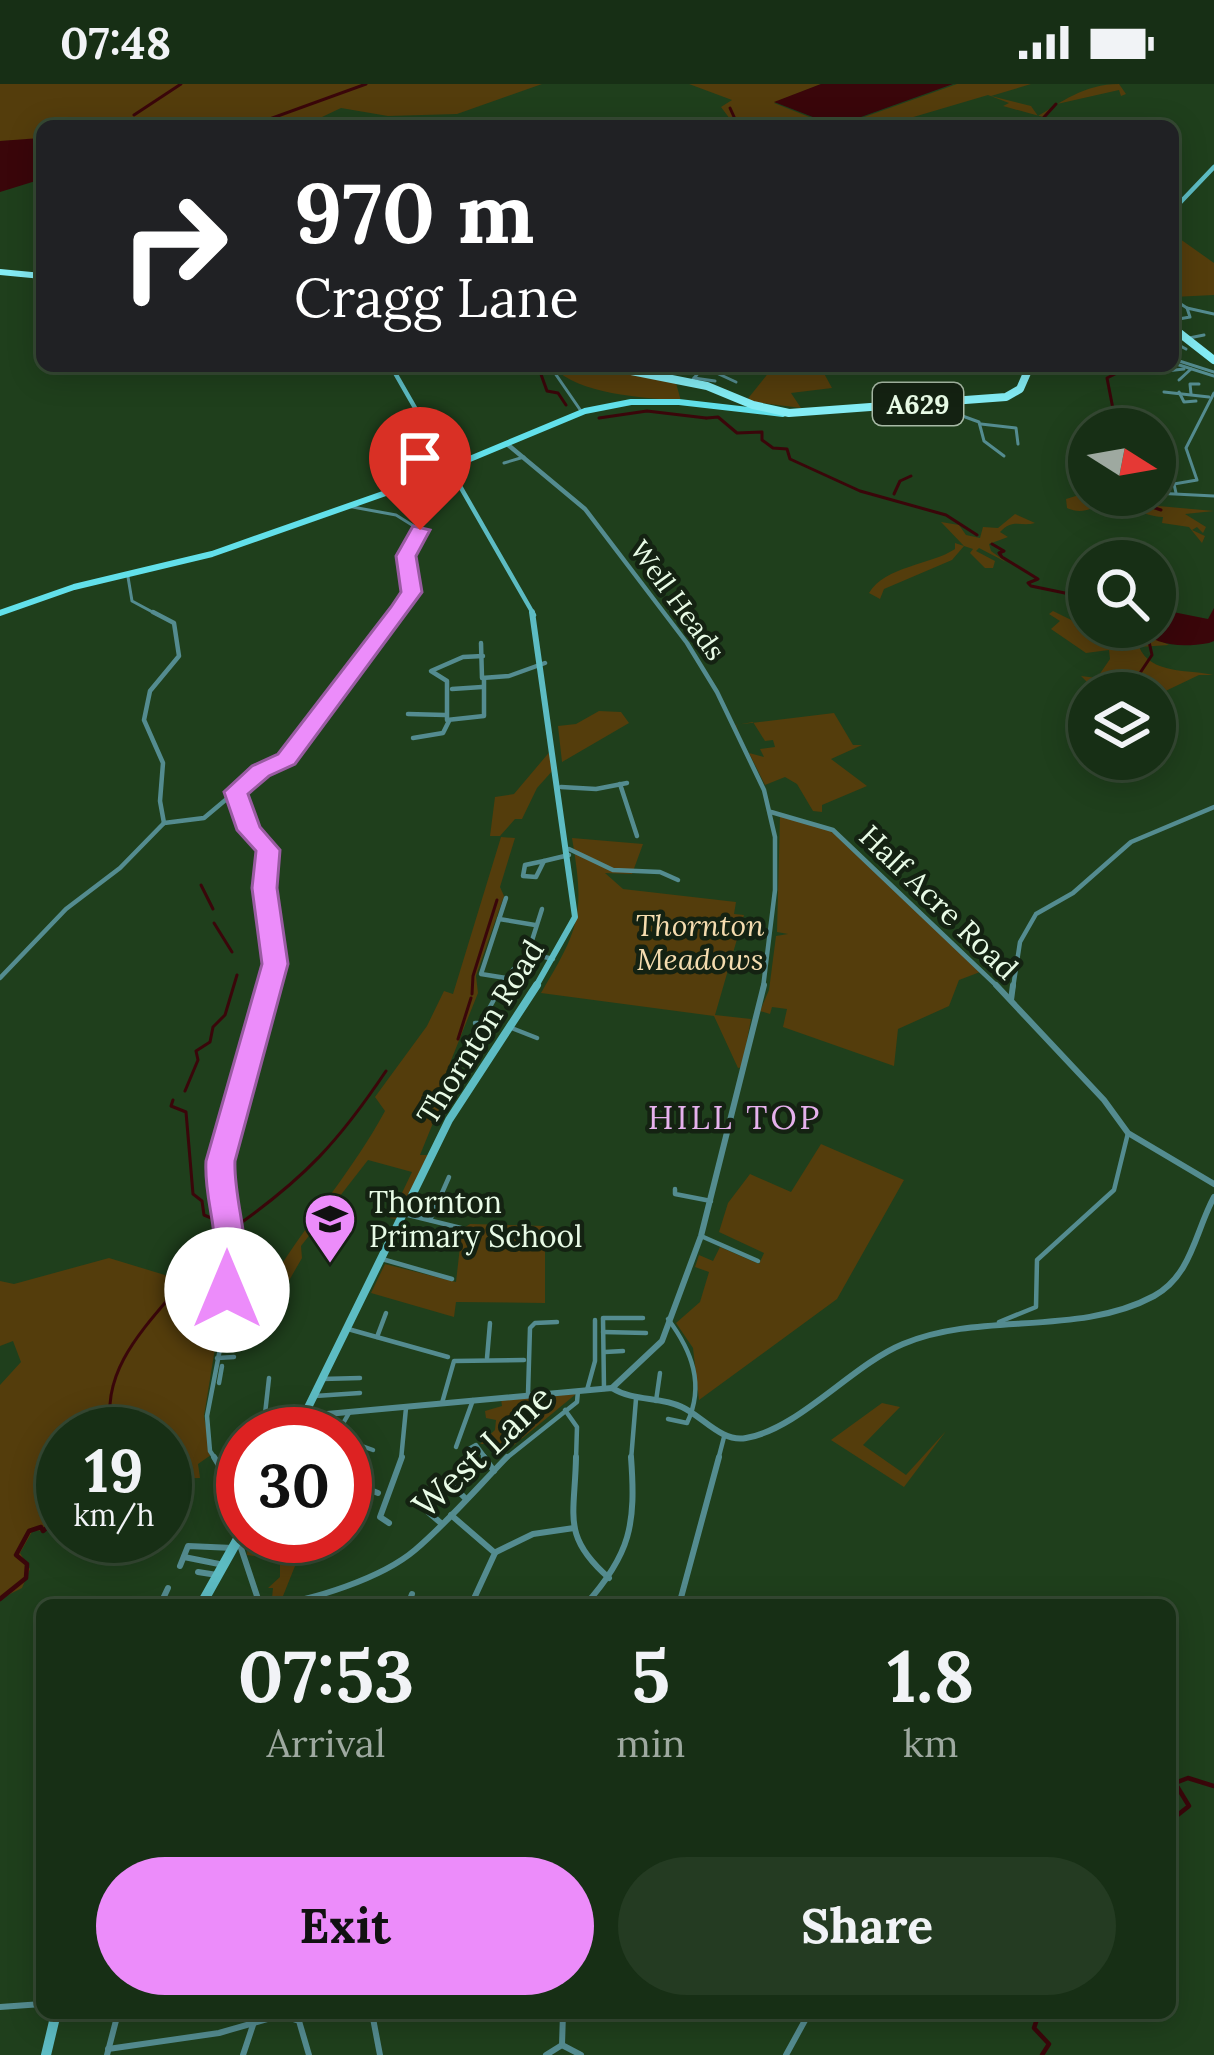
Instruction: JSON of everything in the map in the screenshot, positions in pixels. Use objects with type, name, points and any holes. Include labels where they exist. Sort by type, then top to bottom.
[{"type":"highway","points":[[0,272],[36,275]]},
{"type":"highway","points":[[1179,333],[1195,335],[1207,354]]},
{"type":"highway","name":"A629","points":[[656,372],[693,377],[789,413],[1012,395],[1028,372]]},
{"type":"main road","points":[[1179,204],[1214,167]]},
{"type":"main road","name":"Thornton Road","points":[[309,1407],[449,1120],[553,959],[574,917],[545,663],[529,603],[395,372]]},
{"type":"main road","points":[[0,613],[74,587],[177,566],[347,506],[581,412],[656,402],[789,413]]},
{"type":"main road","points":[[204,1599],[225,1563]]},
{"type":"main road","points":[[46,2055],[55,2019]]},
{"type":"street","points":[[1179,298],[1189,297]]},
{"type":"street","points":[[1179,302],[1190,317],[1179,327]]},
{"type":"street","points":[[1187,308],[1203,305],[1214,314]]},
{"type":"street","points":[[1179,364],[1214,374]]},
{"type":"street","points":[[1179,364],[1214,374]]},
{"type":"street","points":[[1179,370],[1191,369]]},
{"type":"street","points":[[1178,380],[1191,369]]},
{"type":"street","points":[[554,372],[581,412]]},
{"type":"street","points":[[693,377],[705,372]]},
{"type":"street","points":[[714,372],[736,382]]},
{"type":"street","points":[[693,377],[713,380]]},
{"type":"street","points":[[1191,394],[1189,384],[1199,384]]},
{"type":"street","points":[[1213,394],[1208,388],[1214,385]]},
{"type":"street","points":[[1164,392],[1213,394]]},
{"type":"street","points":[[1179,392],[1181,402],[1196,401]]},
{"type":"street","points":[[1176,483],[1197,480],[1186,448],[1213,394]]},
{"type":"street","points":[[945,402],[957,414],[981,424],[1016,428],[1018,443]]},
{"type":"street","points":[[981,424],[984,441],[1004,456]]},
{"type":"street","name":"Well Heads","points":[[507,444],[585,509],[687,643],[717,692],[772,812]]},
{"type":"street","points":[[504,463],[524,457]]},
{"type":"street","points":[[1176,494],[1214,496]]},
{"type":"street","points":[[0,978],[66,909],[120,868],[164,823],[204,818],[260,771],[286,759],[412,592],[406,556],[420,534],[417,526],[396,515],[347,506]]},
{"type":"street","points":[[128,577],[132,601],[174,623],[179,656],[150,691],[144,720],[163,763],[160,801],[164,823]]},
{"type":"street","points":[[408,714],[484,716],[481,644]]},
{"type":"street","points":[[413,738],[443,733],[449,689],[446,679],[431,671],[464,657],[482,656]]},
{"type":"street","points":[[484,679],[545,663]]},
{"type":"street","points":[[449,689],[482,687]]},
{"type":"street","points":[[561,787],[624,783],[637,836]]},
{"type":"street","points":[[216,1461],[210,1451],[207,1416],[219,1374],[230,1251],[219,1195],[220,1161],[275,964],[265,888],[268,850],[249,830],[236,792]]},
{"type":"street","points":[[1010,1000],[1020,942],[1036,914],[1073,893],[1131,842],[1214,807]]},
{"type":"street","points":[[608,1389],[653,1354],[711,1201],[767,963],[775,890],[772,812]]},
{"type":"street","name":"Half Acre Road","points":[[772,812],[833,830],[1010,1000],[1105,1100],[1129,1133]]},
{"type":"street","points":[[544,860],[569,852],[613,870],[660,872],[678,880]]},
{"type":"street","points":[[506,898],[481,974],[506,978]]},
{"type":"street","points":[[476,1022],[481,1023],[494,1006],[506,978],[529,952],[542,909]]},
{"type":"street","points":[[498,919],[515,926],[535,925]]},
{"type":"street","points":[[529,952],[553,959]]},
{"type":"street","points":[[998,988],[1011,987]]},
{"type":"street","points":[[509,1027],[537,1038]]},
{"type":"street","points":[[999,1322],[1036,1307],[1037,1260],[1114,1190],[1129,1133],[1214,1184]]},
{"type":"street","points":[[430,1220],[449,1177]]},
{"type":"street","points":[[674,1193],[711,1201]]},
{"type":"street","points":[[681,1599],[724,1436],[753,1436],[859,1368],[924,1335],[999,1322],[1064,1320],[1160,1292],[1189,1261],[1214,1197]]},
{"type":"street","points":[[404,1214],[461,1228]]},
{"type":"street","points":[[396,1230],[454,1245]]},
{"type":"street","points":[[701,1236],[758,1261]]},
{"type":"street","points":[[382,1259],[452,1280]]},
{"type":"street","points":[[377,1337],[386,1313]]},
{"type":"street","points":[[599,1319],[643,1318]]},
{"type":"street","points":[[599,1319],[608,1389]]},
{"type":"street","points":[[372,1410],[583,1390],[595,1361],[599,1319]]},
{"type":"street","points":[[668,1319],[690,1349],[696,1384],[693,1414],[680,1425],[668,1419]]},
{"type":"street","points":[[527,1394],[530,1328],[535,1323],[556,1322]]},
{"type":"street","points":[[487,1358],[490,1323]]},
{"type":"street","points":[[348,1329],[451,1359],[524,1360]]},
{"type":"street","points":[[603,1333],[646,1333]]},
{"type":"street","points":[[604,1352],[623,1351]]},
{"type":"street","points":[[217,1358],[234,1357]]},
{"type":"street","points":[[442,1403],[451,1359]]},
{"type":"street","points":[[656,1401],[660,1373]]},
{"type":"street","points":[[266,1407],[268,1378]]},
{"type":"street","points":[[322,1379],[360,1378]]},
{"type":"street","name":"West Lane","points":[[310,1599],[412,1553],[494,1471],[577,1402],[583,1390],[608,1389],[636,1399],[671,1402],[724,1436]]},
{"type":"street","points":[[314,1396],[360,1393]]},
{"type":"street","points":[[590,1599],[625,1553],[632,1528],[629,1448],[636,1399]]},
{"type":"street","points":[[456,1447],[472,1400]]},
{"type":"street","points":[[389,1523],[380,1517],[392,1497],[397,1462],[406,1442],[406,1408]]},
{"type":"street","points":[[565,1410],[578,1435],[574,1528],[582,1554],[609,1578]]},
{"type":"street","points":[[469,1466],[467,1450],[476,1445],[494,1471]]},
{"type":"street","points":[[455,1488],[466,1499]]},
{"type":"street","points":[[372,1491],[378,1493]]},
{"type":"street","points":[[430,1504],[428,1512],[442,1524]]},
{"type":"street","points":[[451,1515],[494,1553]]},
{"type":"street","points":[[474,1599],[494,1553],[550,1527],[574,1528]]},
{"type":"street","points":[[216,1542],[188,1546],[182,1561],[221,1570]]},
{"type":"street","points":[[246,1563],[258,1599]]},
{"type":"street","points":[[198,1572],[221,1570]]},
{"type":"street","points":[[163,1599],[168,1588]]},
{"type":"street","points":[[410,1599],[412,1594]]},
{"type":"street","points":[[0,2007],[36,2004]]},
{"type":"street","points":[[116,2019],[107,2052],[219,2033],[251,2019]]},
{"type":"street","points":[[243,2055],[255,2019]]},
{"type":"street","points":[[295,2019],[308,2055]]},
{"type":"street","points":[[373,2019],[380,2055]]},
{"type":"street","points":[[562,2019],[562,2044]]},
{"type":"street","points":[[786,2055],[806,2019]]},
{"type":"street","points":[[546,2055],[562,2044]]},
{"type":"street","points":[[562,2044],[581,2055]]},
{"type":"green space","points":[[0,84],[542,84],[457,114],[388,116],[341,108],[316,120],[36,120],[36,140],[0,141]]},
{"type":"green space","points":[[689,84],[821,84],[774,103],[817,120],[728,120],[721,107],[732,100]]},
{"type":"green space","points":[[957,84],[1031,84],[991,96],[1031,106],[1038,116],[1003,106],[1009,103],[988,95],[903,120],[856,120]]},
{"type":"green space","points":[[1119,84],[1126,94],[1121,96],[1119,90],[1058,104],[1106,85]]},
{"type":"green space","points":[[1179,238],[1214,263],[1214,295],[1179,297]]},
{"type":"green space","points":[[559,372],[633,372],[704,386],[676,383],[681,401],[594,389]]},
{"type":"green space","points":[[769,372],[823,372],[832,388],[791,393],[801,408],[746,401]]},
{"type":"green space","points":[[1176,508],[1214,511],[1185,514],[1206,527],[1203,533],[1197,527],[1192,530],[1205,536],[1202,543],[1189,527],[1162,523],[1163,517],[1157,516],[1176,516]]},
{"type":"green space","points":[[1015,514],[1035,523],[1009,525],[1000,532],[1008,537],[989,544],[1006,562],[979,548],[976,551],[995,561],[993,568],[985,568],[970,553],[973,549],[941,522],[959,525],[966,535],[980,538],[983,527],[998,528]]},
{"type":"green space","points":[[955,543],[964,546],[952,560],[884,589],[880,599],[869,593],[897,571],[945,554],[955,549]]},
{"type":"green space","points":[[1053,611],[1068,618],[1068,641],[1051,629],[1060,621],[1049,614]]},
{"type":"green space","points":[[1079,648],[1140,648],[1161,667],[1213,675],[1199,675],[1176,686],[1176,672],[1101,672],[1110,659],[1109,650],[1086,653]]},
{"type":"green space","points":[[599,711],[621,712],[629,723],[562,762],[558,726],[576,724]]},
{"type":"green space","points":[[834,713],[853,745],[862,745],[831,759],[867,786],[822,805],[822,812],[813,811],[797,784],[785,777],[765,785],[749,753],[764,757],[760,749],[775,747],[753,723]]},
{"type":"green space","points":[[552,749],[554,769],[537,788],[522,819],[515,819],[500,836],[490,836],[495,797],[514,794]]},
{"type":"green space","points":[[780,816],[830,830],[980,972],[959,980],[949,1006],[898,1029],[894,1066],[783,1027],[787,1009],[772,1007],[770,1014],[760,1011],[769,990],[776,936],[788,934],[777,932]]},
{"type":"green space","points":[[501,837],[515,838],[500,887],[504,896],[476,976],[478,993],[442,1083],[439,1121],[433,1123],[420,1155],[429,1155],[396,1219],[390,1218],[412,1172],[368,1160],[301,1246],[302,1258],[287,1284],[276,1286],[278,1278],[272,1280],[385,1111],[375,1097],[427,1026],[444,991],[453,994]]},
{"type":"green space","name":"Thornton Meadows","points":[[572,838],[643,844],[632,874],[605,873],[623,889],[736,902],[734,914],[744,915],[715,1015],[751,1019],[742,1067],[738,1068],[714,1016],[541,993],[576,920],[578,885]]},
{"type":"green space","points":[[821,1144],[904,1180],[837,1299],[699,1400],[693,1348],[676,1323],[700,1302],[709,1272],[695,1267],[699,1255],[713,1261],[720,1247],[759,1264],[764,1253],[719,1232],[728,1203],[750,1174],[791,1192]]},
{"type":"green space","points":[[470,1224],[545,1226],[545,1303],[456,1302],[454,1317],[371,1293],[385,1264],[456,1282],[462,1229]]},
{"type":"green space","points":[[109,1258],[224,1293],[204,1416],[211,1455],[198,1464],[200,1478],[192,1478],[192,1407],[36,1407],[36,1530],[20,1553],[30,1569],[22,1588],[0,1599],[0,1385],[21,1362],[13,1341],[0,1346],[0,1281],[14,1284]]},
{"type":"green space","points":[[576,1394],[508,1450],[503,1444],[480,1444],[495,1430],[496,1420],[486,1418],[485,1411],[502,1406],[501,1399]]},
{"type":"green space","points":[[882,1403],[900,1407],[863,1445],[906,1475],[946,1431],[904,1487],[831,1440]]},
{"type":"green space","points":[[280,1563],[296,1563],[283,1596],[272,1598],[273,1588],[268,1588],[280,1577]]},
{"type":"shaded area","points":[[821,84],[953,84],[853,120],[820,120],[774,102]]},
{"type":"shaded area","points":[[36,138],[36,181],[0,192],[0,141]]},
{"type":"shaded area","points":[[1214,608],[1214,641],[1176,644],[1176,613],[1208,619]]},
{"type":"waterway","points":[[134,115],[181,84]]},
{"type":"waterway","points":[[267,120],[366,84]]},
{"type":"waterway","points":[[1041,120],[1056,104]]},
{"type":"waterway","points":[[730,108],[738,120]]},
{"type":"waterway","points":[[540,372],[547,391],[558,393],[566,405]]},
{"type":"waterway","points":[[1113,408],[1107,378],[1119,372]]},
{"type":"waterway","points":[[599,418],[647,411],[706,418]]},
{"type":"waterway","points":[[707,418],[718,417],[737,433],[762,432],[762,440],[773,448],[787,449],[790,459],[860,491],[946,515],[977,535]]},
{"type":"waterway","points":[[894,494],[900,481],[911,476]]},
{"type":"waterway","points":[[992,544],[1004,551],[999,553],[1002,557],[1038,579],[1028,583],[1031,586],[1068,594]]},
{"type":"waterway","points":[[1141,672],[1152,655],[1150,648]]},
{"type":"waterway","points":[[201,885],[213,909]]},
{"type":"waterway","points":[[472,994],[473,976],[497,900]]},
{"type":"waterway","points":[[214,923],[232,952]]},
{"type":"waterway","points":[[185,1091],[198,1060],[196,1051],[210,1042],[213,1027],[225,1015],[237,975]]},
{"type":"waterway","points":[[458,1039],[471,998]]},
{"type":"waterway","points":[[235,1227],[319,1157],[386,1071]]},
{"type":"waterway","points":[[173,1100],[171,1106],[186,1112],[193,1194],[202,1201],[204,1215],[216,1220]]},
{"type":"waterway","points":[[218,1223],[223,1239]]},
{"type":"waterway","points":[[110,1407],[112,1388],[129,1350],[182,1283]]},
{"type":"waterway","points":[[0,1599],[26,1578],[27,1564],[16,1555],[29,1531],[36,1529]]},
{"type":"waterway","points":[[1176,1783],[1188,1778],[1214,1786]]},
{"type":"waterway","points":[[1176,1785],[1189,1806],[1176,1816]]},
{"type":"waterway","points":[[1037,2019],[1034,2028],[1049,2044],[1042,2055]]},
{"type":"place","name":"Thornton Primary School","points":[[330,1265]]},
{"type":"district","name":"HILL TOP","points":[[735,1117]]},
{"type":"route","points":[[227,1290],[230,1246],[219,1195],[220,1161],[275,964],[265,888],[268,850],[249,830],[236,792],[260,771],[286,759],[400,610],[412,592],[406,556],[420,530]]}]
